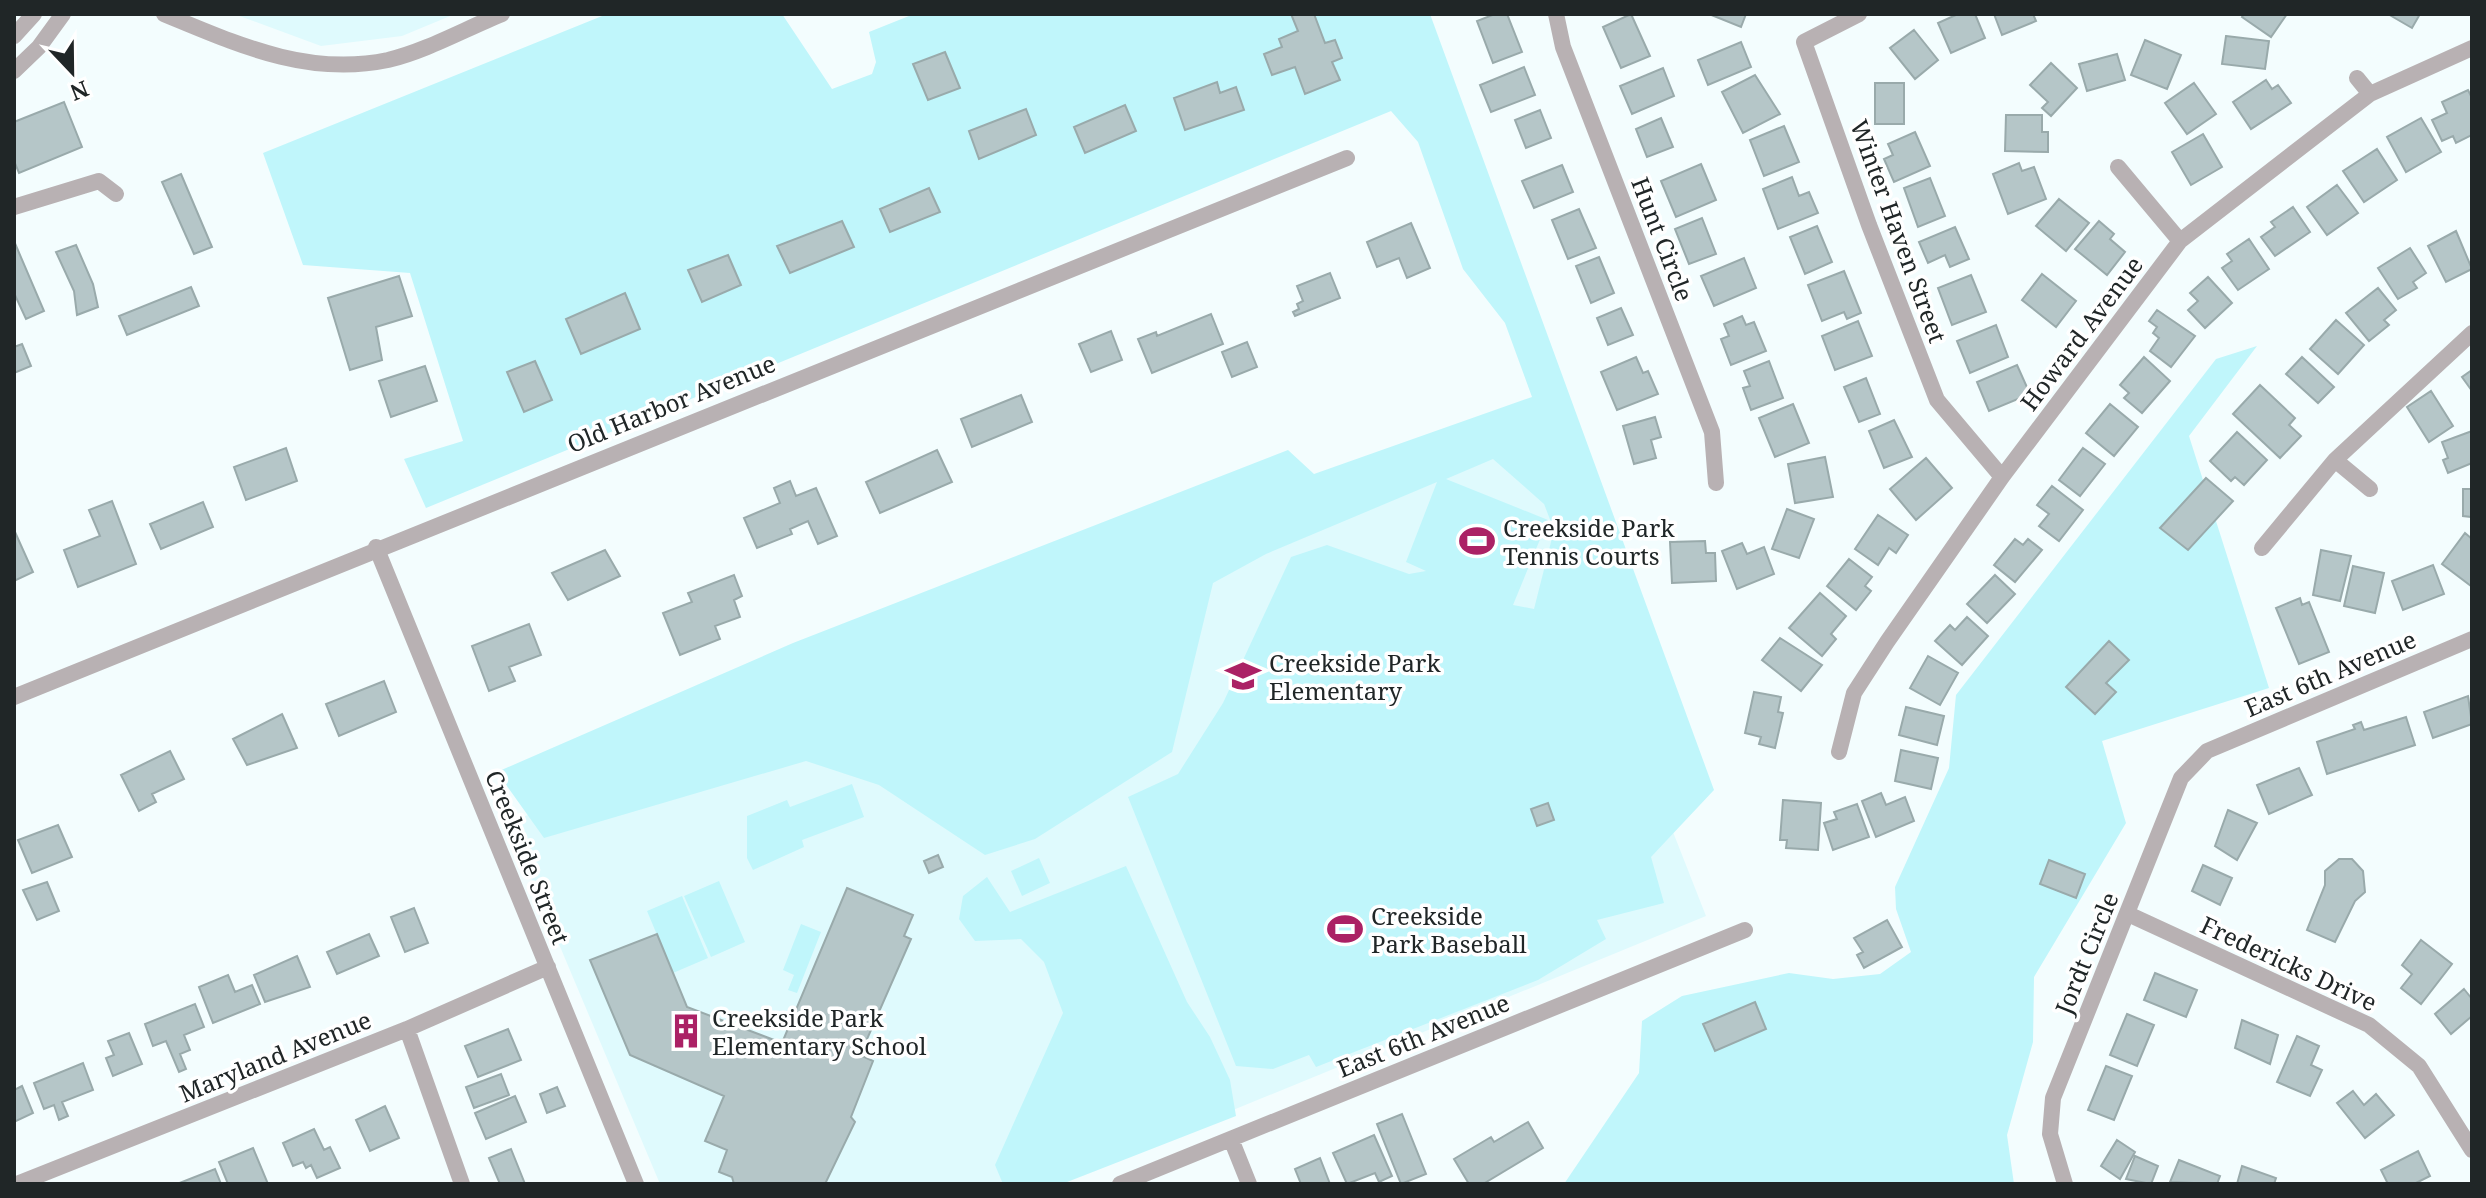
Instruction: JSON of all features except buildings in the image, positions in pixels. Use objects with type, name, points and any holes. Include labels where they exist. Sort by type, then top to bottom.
[{"type":"street","points":[[14,36],[34,14]]},
{"type":"street","points":[[14,71],[39,47],[63,14]]},
{"type":"street","points":[[164,14],[270,56],[313,64],[356,64],[391,59],[502,14]]},
{"type":"street","name":"Hunt Circle","points":[[1556,14],[1563,47],[1712,432],[1716,483]]},
{"type":"street","name":"Winter Haven Street","points":[[1859,14],[1804,42],[1869,225],[1937,400],[2002,477]]},
{"type":"street","name":"Howard Avenue","points":[[1839,752],[1854,693],[2002,477],[2180,241],[2370,94],[2472,48]]},
{"type":"street","points":[[2357,78],[2370,94]]},
{"type":"street","name":"Old Harbor Avenue","points":[[14,697],[376,547],[1347,158]]},
{"type":"street","points":[[2118,167],[2180,241]]},
{"type":"street","points":[[14,207],[99,181],[116,194]]},
{"type":"street","points":[[2262,548],[2335,460],[2472,333]]},
{"type":"street","points":[[2335,460],[2370,489]]},
{"type":"street","name":"Creekside Street","points":[[376,547],[636,1184]]},
{"type":"street","name":"East 6th Avenue","points":[[2207,751],[2472,639]]},
{"type":"street","name":"Jordt Circle","points":[[2065,1184],[2050,1134],[2053,1098],[2181,778],[2207,751]]},
{"type":"street","name":"Fredericks Drive","points":[[2128,914],[2369,1025],[2419,1066],[2472,1150]]},
{"type":"street","name":"East 6th Avenue","points":[[1120,1184],[1745,930]]},
{"type":"street","name":"Maryland Avenue","points":[[17,1184],[407,1029],[548,967]]},
{"type":"street","points":[[407,1029],[462,1184]]},
{"type":"street","points":[[1231,1139],[1249,1184]]},
{"type":"shaded area","points":[[234,14],[455,14],[402,36],[321,46]]},
{"type":"shaded area","points":[[607,14],[782,14],[832,89],[872,74],[876,62],[869,32],[914,14],[1430,14],[1714,790],[1651,857],[1664,903],[1597,920],[1606,939],[1538,980],[1316,1067],[1309,1055],[1273,1069],[1236,1066],[1128,797],[1178,774],[1223,703],[1291,557],[1327,545],[1409,574],[1426,571],[1406,562],[1437,482],[1266,554],[1213,583],[1172,752],[1035,839],[985,855],[879,785],[806,761],[544,838],[497,772],[793,643],[1288,450],[1314,474],[1532,397],[1505,323],[1463,269],[1418,142],[1391,111],[426,508],[404,459],[463,441],[410,273],[303,265],[263,153]],"holes":[[[1493,459],[1544,504],[1554,530],[1534,609],[1513,605],[1548,520],[1446,479]]]},
{"type":"shaded area","points":[[2257,346],[2189,436],[2269,688],[2102,741],[2126,823],[2034,977],[2033,1042],[2007,1135],[2014,1184],[1564,1184],[1639,1073],[1642,1021],[1682,996],[1789,973],[1833,979],[1880,974],[1911,952],[1896,909],[1895,887],[1949,768],[1956,695],[2216,359]]},
{"type":"shaded area","name":"Creekside Park Elementary","points":[[1512,422],[1706,916],[1053,1184],[660,1184],[508,823]]},
{"type":"shaded area","points":[[852,784],[864,817],[802,840],[804,847],[753,870],[747,858],[747,816],[787,800],[790,807]]},
{"type":"shaded area","points":[[1039,858],[1050,883],[1022,896],[1011,871]]},
{"type":"shaded area","points":[[1126,866],[1187,1002],[1210,1037],[1230,1080],[1236,1116],[1062,1184],[1003,1184],[995,1165],[1063,1013],[1044,962],[1021,939],[975,941],[959,919],[963,896],[987,877],[1010,912]]},
{"type":"shaded area","points":[[719,881],[745,942],[711,957],[684,896]]},
{"type":"shaded area","points":[[682,896],[708,958],[673,973],[647,911]]},
{"type":"shaded area","points":[[801,924],[821,932],[797,993],[788,990],[794,975],[783,970]]},
{"type":"place","name":"Creekside Park Tennis Courts","points":[[1477,541]]},
{"type":"place","name":"Creekside Park Elementary","points":[[1243,676]]},
{"type":"place","name":"Creekside Park Baseball","points":[[1345,929]]},
{"type":"place","name":"Creekside Park Elementary School","points":[[686,1031]]}]
